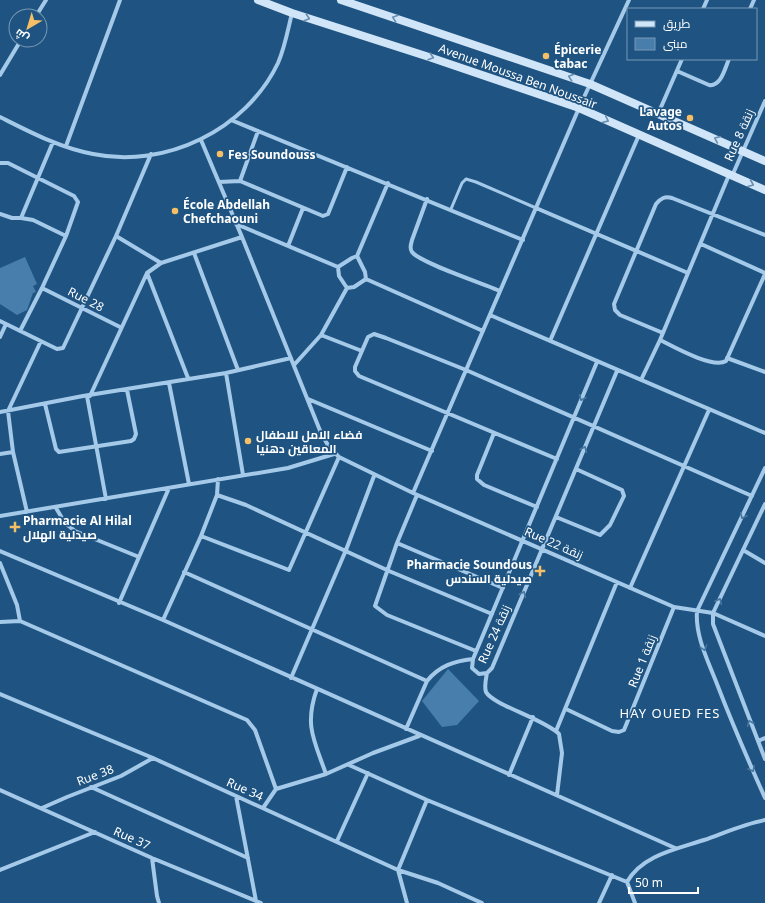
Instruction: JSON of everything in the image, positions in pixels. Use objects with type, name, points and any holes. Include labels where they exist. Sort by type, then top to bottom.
[{"type":"street","points":[[66,146],[120,0]]},
{"type":"street","name":"Avenue Moussa Ben Noussair","points":[[258,0],[292,13],[429,57],[579,108],[765,190]]},
{"type":"street","name":"Avenue Moussa Ben Noussair","points":[[341,0],[590,84],[765,161]]},
{"type":"street","points":[[476,652],[379,610],[375,606],[376,600],[389,571],[415,494],[448,412],[579,108],[629,0]]},
{"type":"street","points":[[0,117],[53,142],[105,156],[151,154],[180,149],[201,140],[231,120],[256,97],[270,77],[278,62],[292,13]]},
{"type":"street","points":[[0,75],[17,48]]},
{"type":"street","points":[[658,114],[682,60]]},
{"type":"street","points":[[677,71],[709,85],[715,85],[718,83],[729,60]]},
{"type":"street","name":"Rue 8 زنقة","points":[[641,380],[660,340],[713,214],[765,101]]},
{"type":"street","points":[[231,120],[427,199],[522,240]]},
{"type":"street","points":[[240,181],[258,131]]},
{"type":"street","points":[[550,341],[639,135]]},
{"type":"street","points":[[0,516],[56,508],[288,468],[334,454],[324,441],[242,237],[201,140]]},
{"type":"street","points":[[19,218],[53,142]]},
{"type":"street","points":[[0,321],[57,349],[62,348],[116,236],[151,154]]},
{"type":"street","points":[[0,163],[8,163],[77,199],[77,206],[66,236],[20,331]]},
{"type":"street","points":[[218,182],[240,181],[323,216],[328,214],[347,167]]},
{"type":"street","points":[[338,268],[357,256],[388,183]]},
{"type":"street","points":[[663,333],[620,315],[615,310],[614,304],[616,295],[635,251],[656,204],[660,199],[666,196],[672,198],[765,235]]},
{"type":"street","points":[[427,199],[410,247],[413,253],[432,263],[500,291]]},
{"type":"street","points":[[288,246],[303,208]]},
{"type":"street","points":[[536,208],[688,273]]},
{"type":"street","points":[[0,214],[32,220],[66,236]]},
{"type":"street","points":[[236,224],[338,268]]},
{"type":"street","points":[[116,236],[161,263]]},
{"type":"street","points":[[106,499],[96,446],[89,396],[120,327],[147,274],[161,263],[242,237]]},
{"type":"street","points":[[660,340],[708,361],[719,364],[727,360],[765,273],[701,244]]},
{"type":"street","points":[[194,252],[238,370]]},
{"type":"street","points":[[357,256],[365,272],[366,279]]},
{"type":"street","points":[[338,268],[339,276],[347,288]]},
{"type":"street","points":[[147,274],[188,378]]},
{"type":"street","points":[[347,288],[354,287],[366,279]]},
{"type":"street","points":[[366,279],[483,331]]},
{"type":"street","name":"Rue 28","points":[[42,288],[120,327]]},
{"type":"street","points":[[294,365],[321,335],[347,288]]},
{"type":"street","points":[[490,315],[617,371],[765,433]]},
{"type":"street","points":[[0,337],[6,324]]},
{"type":"street","points":[[557,460],[448,412],[360,376],[355,371],[355,367],[368,337],[374,334],[466,370],[752,496]]},
{"type":"street","points":[[321,335],[362,350]]},
{"type":"street","points":[[27,512],[13,452],[8,411],[41,341]]},
{"type":"street","points":[[0,412],[169,383],[188,378],[226,373],[291,358]]},
{"type":"street","points":[[727,360],[765,372]]},
{"type":"street","name":"Rue 24 زنقة","points":[[597,362],[473,659],[472,668],[478,674],[487,673],[492,668],[617,371]]},
{"type":"street","points":[[226,373],[243,475]]},
{"type":"street","points":[[169,383],[189,484]]},
{"type":"street","points":[[45,404],[57,451],[60,453],[131,441],[135,438],[136,430],[127,390]]},
{"type":"street","points":[[308,399],[432,451]]},
{"type":"street","points":[[630,588],[709,410]]},
{"type":"street","points":[[494,432],[477,475],[477,479],[484,485],[537,507]]},
{"type":"street","points":[[0,454],[13,452]]},
{"type":"street","name":"Rue 22 زنقة","points":[[334,454],[374,476],[674,607],[713,613],[765,636]]},
{"type":"street","points":[[201,536],[288,571],[291,569],[340,457]]},
{"type":"street","points":[[765,468],[697,611],[698,632],[704,651],[750,767],[765,798]]},
{"type":"street","points":[[556,517],[600,535],[610,525],[624,496],[622,490],[576,469]]},
{"type":"street","points":[[291,678],[346,550],[374,476]]},
{"type":"street","points":[[163,620],[201,536],[217,495],[218,479]]},
{"type":"street","points":[[119,603],[169,488]]},
{"type":"street","points":[[217,495],[246,505],[389,571],[492,614]]},
{"type":"street","points":[[765,504],[713,613],[716,634],[765,759]]},
{"type":"street","points":[[56,508],[65,523],[76,531],[139,557]]},
{"type":"street","points":[[397,544],[503,588]]},
{"type":"street","points":[[743,550],[765,563]]},
{"type":"street","points":[[0,551],[119,603],[163,620],[420,736],[675,848]]},
{"type":"street","points":[[0,563],[17,605],[20,621]]},
{"type":"street","points":[[184,572],[427,681]]},
{"type":"street","points":[[556,731],[618,582]]},
{"type":"street","name":"Rue 1 زنقة","points":[[566,709],[612,731],[619,732],[624,730],[674,607]]},
{"type":"street","points":[[0,622],[20,621],[247,720],[255,730],[276,788]]},
{"type":"street","points":[[406,729],[427,681],[432,674],[449,664],[473,659]]},
{"type":"street","points":[[487,673],[485,687],[490,696],[533,717],[559,734],[562,745],[561,769],[557,795]]},
{"type":"street","points":[[317,689],[310,718],[313,737],[326,774]]},
{"type":"street","name":"Rue 34","points":[[0,694],[153,758],[398,870],[438,883],[482,903]]},
{"type":"street","points":[[509,775],[533,717]]},
{"type":"street","points":[[263,808],[276,788],[326,774],[349,765],[373,752],[420,736]]},
{"type":"street","points":[[758,741],[765,738]]},
{"type":"street","name":"Rue 38","points":[[42,808],[121,776],[153,758]]},
{"type":"street","points":[[349,765],[428,800],[627,882],[635,903]]},
{"type":"street","points":[[336,841],[368,773]]},
{"type":"street","points":[[91,787],[248,858]]},
{"type":"street","name":"Rue 37","points":[[0,790],[152,858],[261,903]]},
{"type":"street","points":[[236,796],[256,901]]},
{"type":"street","points":[[406,903],[398,870],[428,800]]},
{"type":"street","points":[[627,882],[629,877],[646,862],[675,848],[765,820]]},
{"type":"street","points":[[0,870],[95,832]]},
{"type":"street","points":[[152,858],[159,903]]},
{"type":"street","points":[[599,903],[612,875]]},
{"type":"lane","points":[[451,209],[462,183],[466,179],[536,208]]},
{"type":"building","points":[[25,257],[37,284],[33,286],[36,292],[33,293],[27,310],[17,315],[0,304],[0,268]]},
{"type":"building","points":[[448,669],[479,701],[457,725],[442,727],[422,701]]},
{"type":"place","name":"Épicerie tabac","points":[[546,56]]},
{"type":"place","name":"Lavage Autos","points":[[690,118]]},
{"type":"place","name":"Fes Soundouss","points":[[220,154]]},
{"type":"place","name":"École Abdellah Chefchaouni","points":[[175,211]]},
{"type":"place","name":"فضاء الامل للاطفال المعاقين دهنيا","points":[[248,441]]},
{"type":"place","name":"Pharmacie Al Hilal صيدلية الهلال","points":[[15,527]]},
{"type":"place","name":"Pharmacie Soundous صيدلية السندس","points":[[540,571]]},
{"type":"district","name":"HAY OUED FES","points":[[670,713]]}]
